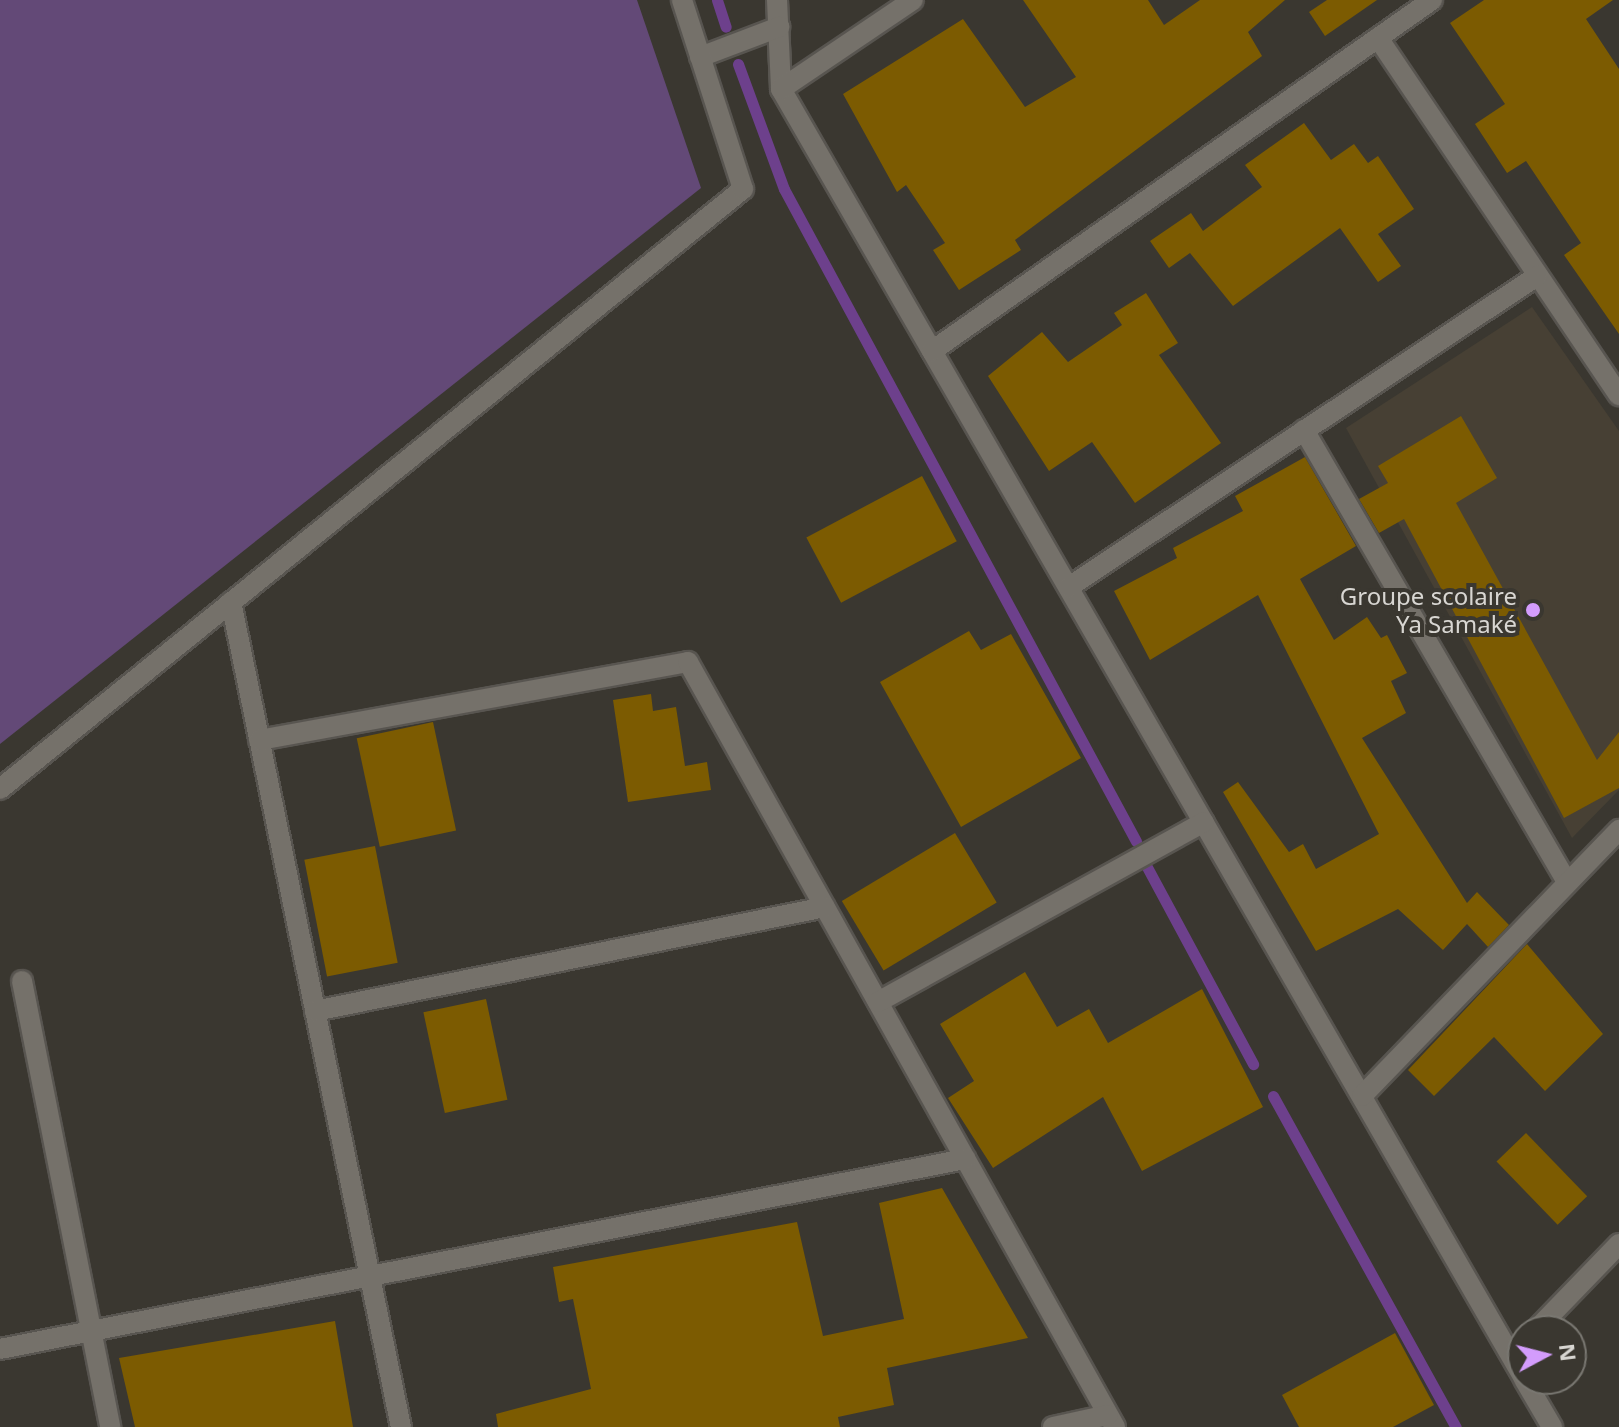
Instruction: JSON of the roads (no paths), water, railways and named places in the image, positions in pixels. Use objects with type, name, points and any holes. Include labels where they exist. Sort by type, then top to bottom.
[{"type":"street","points":[[0,789],[743,189],[682,0]]},
{"type":"street","points":[[777,0],[781,89],[1362,1096],[1507,1333]]},
{"type":"street","points":[[781,89],[913,0]]},
{"type":"street","points":[[932,351],[1432,0]]},
{"type":"street","points":[[700,57],[779,27]]},
{"type":"street","points":[[1378,38],[1619,395]]},
{"type":"street","points":[[1069,587],[1537,276]]},
{"type":"street","points":[[1304,430],[1567,882]]},
{"type":"street","points":[[231,602],[401,1427]]},
{"type":"street","points":[[259,740],[688,662],[1111,1421],[1053,1427]]},
{"type":"street","points":[[878,1002],[1204,822]]},
{"type":"street","points":[[1362,1096],[1619,830]]},
{"type":"street","points":[[315,1011],[825,907]]},
{"type":"street","points":[[22,981],[110,1427]]},
{"type":"street","points":[[0,1349],[965,1159]]},
{"type":"street","points":[[1550,1315],[1619,1244]]},
{"type":"street","points":[[1534,1395],[1552,1427]]},
{"type":"waterway","points":[[717,0],[726,27]]},
{"type":"waterway","points":[[738,64],[784,189],[1136,841]]},
{"type":"waterway","points":[[1147,867],[1253,1064]]},
{"type":"waterway","points":[[1273,1096],[1456,1427]]},
{"type":"place","name":"Groupe scolaire Ya Samaké","points":[[1533,610]]}]
